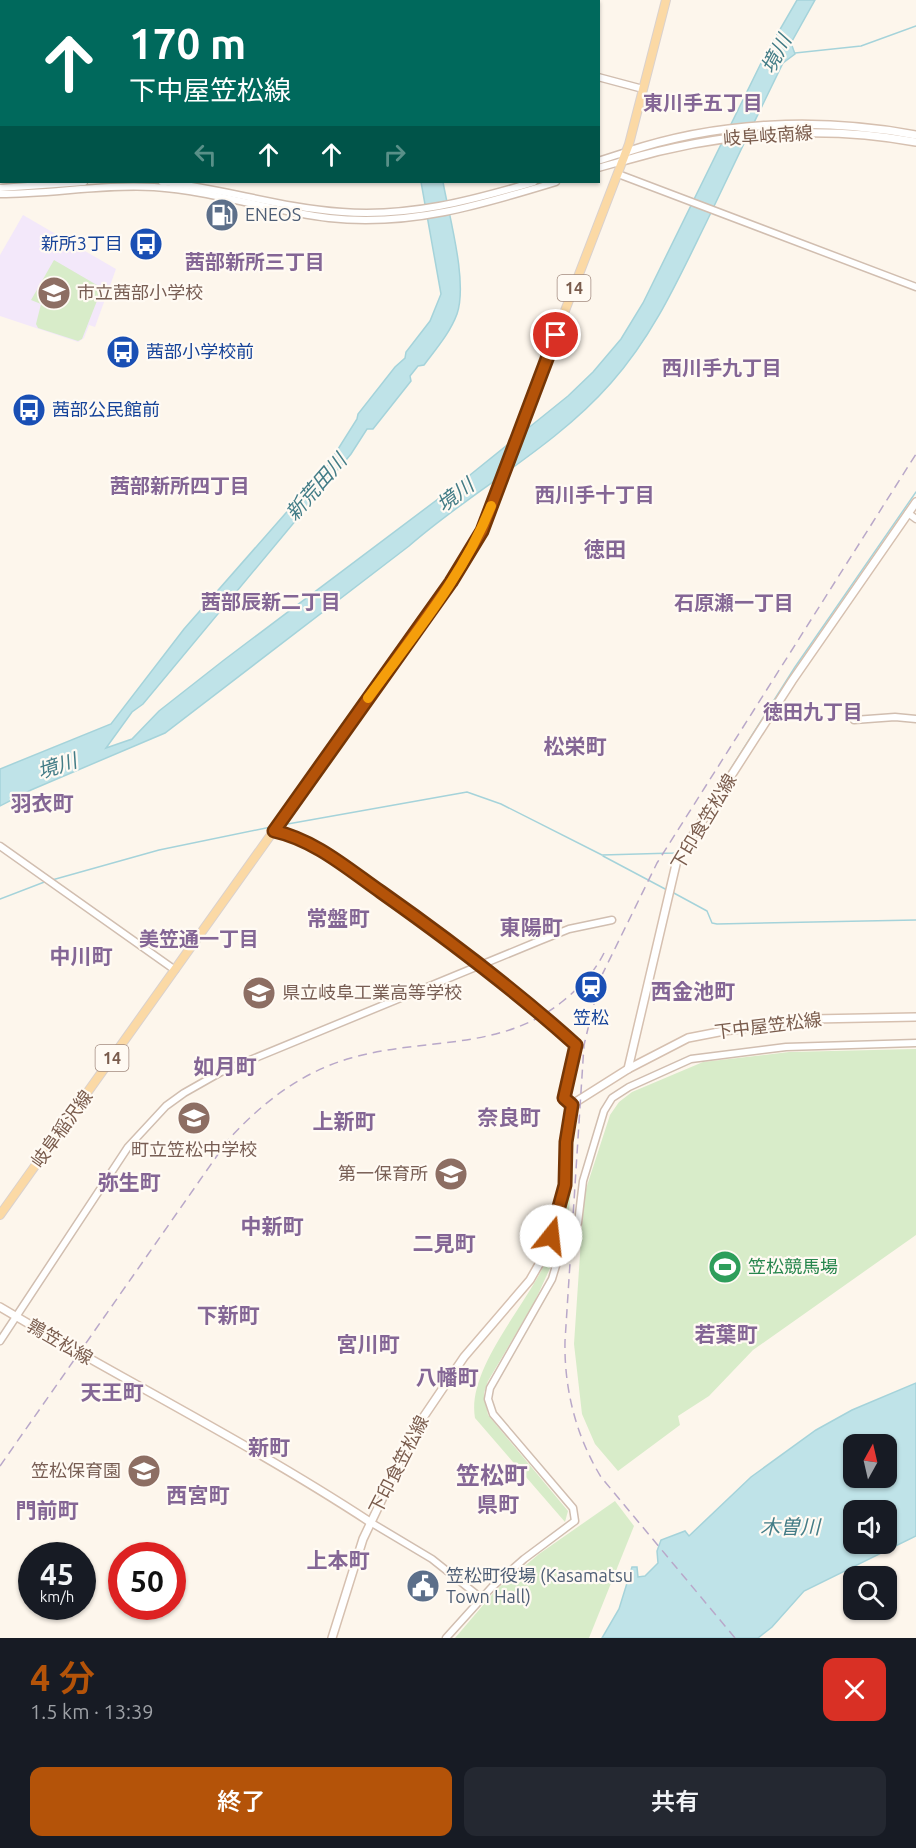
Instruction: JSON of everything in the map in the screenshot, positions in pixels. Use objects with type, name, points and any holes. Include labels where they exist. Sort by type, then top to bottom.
[{"type":"main road","name":"岐阜稲沢線","points":[[0,1215],[453,580],[478,538],[623,161],[666,0]]},
{"type":"main road","name":"岐阜岐南線","points":[[626,152],[722,130],[761,125],[853,126],[916,135]]},
{"type":"main road","name":"岐阜岐南線","points":[[623,161],[722,138],[755,135],[848,134],[916,142]]},
{"type":"main road","name":"下印食笠松線","points":[[628,1069],[677,860],[792,681],[916,502]]},
{"type":"main road","points":[[277,828],[329,855],[481,964],[576,1045],[570,1078],[564,1091],[564,1098],[572,1105],[628,1069]]},
{"type":"main road","name":"下中屋笠松線","points":[[628,1069],[688,1038],[714,1032],[813,1019],[916,1017]]},
{"type":"main road","name":"下印食笠松線","points":[[332,1638],[370,1522],[432,1401],[476,1341],[530,1280],[546,1252],[565,1185],[566,1142],[572,1105]]},
{"type":"main road","name":"鶉笠松線","points":[[0,1306],[296,1474],[370,1522]]},
{"type":"street","points":[[600,77],[643,88]]},
{"type":"street","points":[[600,159],[626,152]]},
{"type":"street","points":[[600,167],[623,161]]},
{"type":"street","points":[[618,174],[916,287]]},
{"type":"street","points":[[0,188],[70,183]]},
{"type":"street","points":[[168,183],[335,212],[423,213]]},
{"type":"street","points":[[452,209],[531,183]]},
{"type":"street","points":[[0,194],[31,194],[96,187],[154,187],[327,218],[374,220],[452,209],[552,183]]},
{"type":"street","points":[[908,513],[916,519]]},
{"type":"street","points":[[854,720],[895,717],[916,719]]},
{"type":"street","points":[[0,846],[175,970]]},
{"type":"street","points":[[0,1341],[128,1147],[148,1123],[184,1093],[221,1072],[481,964],[569,929],[612,920]]},
{"type":"street","points":[[446,1638],[481,1598],[524,1559],[575,1521],[573,1508],[497,1420],[488,1399],[490,1388],[552,1279],[565,1236],[578,1223],[583,1181],[607,1104],[629,1087],[691,1059],[786,1047],[916,1043]]},
{"type":"street","points":[[370,1522],[432,1560],[481,1598]]},
{"type":"shaded area","name":"市立茜部小学校","points":[[23,215],[116,269],[95,327],[89,325],[84,338],[78,342],[0,316],[0,255]]},
{"type":"green space","points":[[54,260],[102,288],[82,339],[78,341],[38,328],[36,324],[41,304],[31,300]]},
{"type":"green space","name":"笠松競馬場","points":[[916,1049],[916,1235],[753,1350],[709,1396],[678,1416],[680,1425],[618,1471],[595,1444],[582,1414],[574,1344],[584,1195],[610,1115],[619,1102],[632,1092],[703,1062],[789,1052]]},
{"type":"green space","points":[[570,1151],[573,1173],[567,1229],[561,1236],[557,1253],[534,1303],[488,1381],[484,1393],[488,1415],[568,1511],[565,1522],[475,1418],[475,1398],[480,1377],[490,1356],[549,1254],[564,1204]]},
{"type":"green space","points":[[615,1501],[634,1526],[589,1638],[455,1638],[496,1590],[539,1554]]},
{"type":"water","points":[[797,0],[815,0],[791,43],[795,54],[783,63],[664,307],[626,365],[589,406],[565,428],[434,525],[165,733],[31,790],[0,806],[0,769],[111,724],[184,629],[328,465],[358,414],[395,367],[405,358],[406,352],[430,321],[441,294],[421,183],[443,183],[453,230],[459,267],[460,301],[451,328],[424,365],[418,366],[410,376],[411,381],[373,429],[367,429],[351,454],[143,704],[132,712],[106,748],[132,739],[159,711],[470,475],[568,396],[593,372],[621,339],[643,303],[764,57]]},
{"type":"water","name":"木曽川","points":[[916,1383],[916,1536],[897,1545],[897,1500],[843,1500],[843,1554],[879,1554],[855,1566],[843,1566],[843,1572],[804,1591],[772,1627],[758,1638],[602,1638],[619,1609],[632,1567],[637,1567],[638,1577],[645,1576],[658,1563],[657,1551],[661,1540],[685,1531],[689,1536],[751,1477],[816,1430],[852,1410]]},
{"type":"waterway","name":"境川","points":[[795,53],[861,46],[916,26]]},
{"type":"waterway","points":[[694,827],[795,667],[916,492]]},
{"type":"waterway","points":[[282,825],[467,792],[501,804],[602,855],[679,851]]},
{"type":"waterway","points":[[52,880],[159,850],[271,827]]},
{"type":"waterway","points":[[603,856],[667,890]]},
{"type":"waterway","points":[[0,899],[47,881]]},
{"type":"waterway","points":[[672,892],[707,911],[712,923],[717,924],[916,920]]},
{"type":"railway","points":[[735,1638],[601,1477],[578,1429],[573,1412],[567,1377],[565,1341],[584,1045],[600,979],[657,863],[916,454]]},
{"type":"railway","points":[[0,1466],[228,1140],[269,1101],[299,1080],[351,1058],[406,1047],[488,1036],[539,1017],[575,990],[596,967],[604,953]]},
{"type":"slow traffic","points":[[368,698],[453,580],[475,545],[491,506]]},
{"type":"place","name":"ENEOS","points":[[222,215]]},
{"type":"place","name":"新所3丁目","points":[[146,244]]},
{"type":"place","name":"市立茜部小学校","points":[[54,293]]},
{"type":"place","name":"茜部小学校前","points":[[123,352]]},
{"type":"place","name":"茜部公民館前","points":[[29,410]]},
{"type":"place","name":"笠松","points":[[591,987]]},
{"type":"place","name":"県立岐阜工業高等学校","points":[[259,993]]},
{"type":"place","name":"町立笠松中学校","points":[[194,1118]]},
{"type":"place","name":"第一保育所","points":[[451,1174]]},
{"type":"place","name":"笠松競馬場","points":[[725,1267]]},
{"type":"place","name":"笠松保育園","points":[[144,1471]]},
{"type":"place","name":"笠松町役場 (Kasamatsu Town Hall)","points":[[423,1586]]},
{"type":"district","name":"東川手五丁目","points":[[703,103]]},
{"type":"district","name":"茜部新所三丁目","points":[[255,262]]},
{"type":"district","name":"西川手九丁目","points":[[722,368]]},
{"type":"district","name":"茜部新所四丁目","points":[[180,486]]},
{"type":"district","name":"西川手十丁目","points":[[595,495]]},
{"type":"district","name":"徳田","points":[[605,550]]},
{"type":"district","name":"茜部辰新二丁目","points":[[271,602]]},
{"type":"district","name":"石原瀬一丁目","points":[[734,603]]},
{"type":"district","name":"徳田九丁目","points":[[813,712]]},
{"type":"district","name":"松栄町","points":[[575,747]]},
{"type":"district","name":"羽衣町","points":[[42,804]]},
{"type":"district","name":"常盤町","points":[[338,919]]},
{"type":"district","name":"東陽町","points":[[531,928]]},
{"type":"district","name":"美笠通一丁目","points":[[199,939]]},
{"type":"district","name":"中川町","points":[[81,957]]},
{"type":"district","name":"西金池町","points":[[693,992]]},
{"type":"district","name":"如月町","points":[[225,1067]]},
{"type":"district","name":"奈良町","points":[[509,1118]]},
{"type":"district","name":"上新町","points":[[344,1122]]},
{"type":"district","name":"弥生町","points":[[129,1183]]},
{"type":"district","name":"中新町","points":[[272,1227]]},
{"type":"district","name":"二見町","points":[[444,1244]]},
{"type":"district","name":"下新町","points":[[228,1316]]},
{"type":"district","name":"若葉町","points":[[726,1335]]},
{"type":"district","name":"宮川町","points":[[368,1345]]},
{"type":"district","name":"八幡町","points":[[447,1378]]},
{"type":"district","name":"天王町","points":[[112,1393]]},
{"type":"district","name":"新町","points":[[269,1448]]},
{"type":"district","name":"笠松町","points":[[492,1476]]},
{"type":"district","name":"西宮町","points":[[198,1496]]},
{"type":"district","name":"県町","points":[[498,1505]]},
{"type":"district","name":"門前町","points":[[47,1511]]},
{"type":"district","name":"上本町","points":[[338,1561]]},
{"type":"route","points":[[551,1236],[565,1185],[568,1117],[572,1105],[564,1098],[564,1091],[570,1078],[576,1045],[481,964],[329,855],[298,838],[274,831],[475,545],[556,335]]},
{"type":"water label","name":"新荒田川","points":[[316,487]]}]
